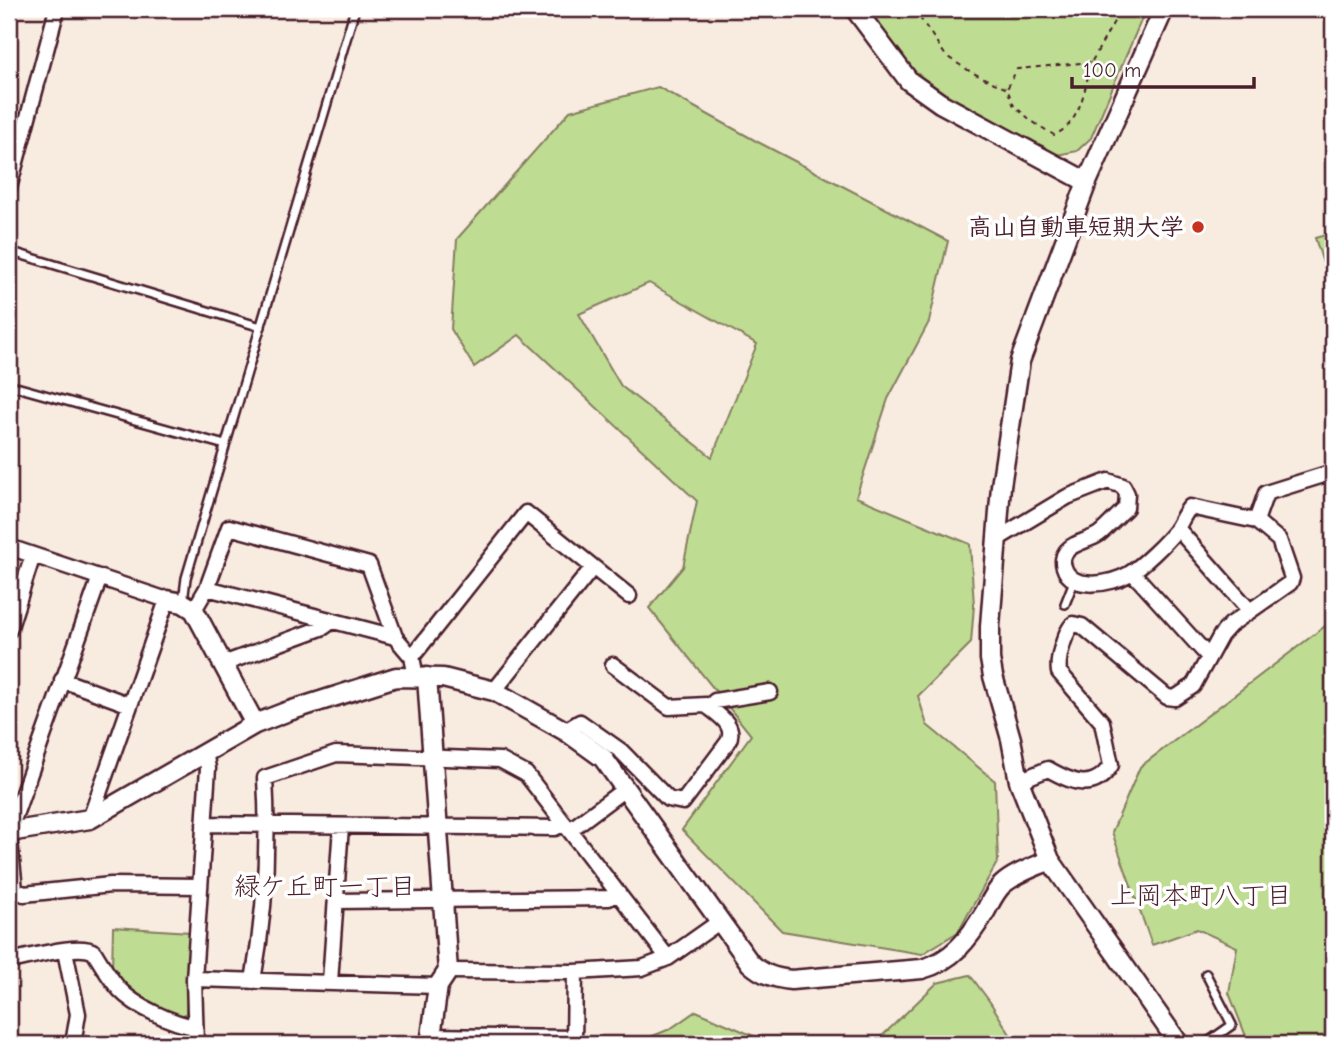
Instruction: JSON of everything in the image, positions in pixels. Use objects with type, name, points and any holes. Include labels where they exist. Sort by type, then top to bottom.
[{"type":"street","points":[[9,188],[57,9]]},
{"type":"street","points":[[856,9],[909,81],[940,103],[1087,182]]},
{"type":"street","points":[[1164,9],[1087,182],[1020,360],[1009,427],[997,539],[990,659],[1019,781],[1050,860],[1179,1044]]},
{"type":"street","points":[[1256,521],[1266,493],[1332,475]]},
{"type":"street","points":[[997,539],[1067,497],[1108,481],[1116,482],[1123,486],[1127,494],[1126,508],[1098,534],[1071,547],[1063,557],[1064,569],[1074,581],[1086,584],[1123,577],[1132,572],[1177,528],[1189,507],[1256,521],[1279,540],[1292,578],[1290,583],[1221,635],[1190,689],[1175,698],[1167,697],[1082,626],[1073,624],[1068,631],[1059,662],[1059,672],[1102,722],[1111,765],[1103,775],[1085,783],[1065,779],[1048,769],[1019,781]]},
{"type":"street","points":[[412,657],[526,513],[629,596]]},
{"type":"street","points":[[90,819],[130,705],[181,604],[207,587],[229,527],[369,565],[395,637],[412,657],[421,677],[433,757],[448,971],[438,986],[431,1040],[574,1041],[575,972]]},
{"type":"street","points":[[1177,528],[1250,611]]},
{"type":"street","points":[[9,547],[181,604],[223,664],[255,724]]},
{"type":"street","points":[[9,630],[33,555]]},
{"type":"street","points":[[494,691],[593,567]]},
{"type":"street","points":[[1132,572],[1208,656]]},
{"type":"street","points":[[100,577],[9,832],[15,890],[24,894],[111,886],[200,887]]},
{"type":"street","points":[[207,587],[395,637]]},
{"type":"street","points":[[223,664],[324,627],[332,621]]},
{"type":"street","points":[[565,731],[580,722],[621,751],[668,799],[683,803],[731,736],[726,721],[706,705],[669,708],[613,665]]},
{"type":"street","points":[[9,832],[90,819],[255,724],[379,680],[421,677],[465,682],[494,691],[565,731],[603,758],[750,962],[759,971],[774,978],[791,980],[922,969],[936,965],[949,958],[960,947],[995,894],[1007,881],[1050,860]]},
{"type":"street","points":[[62,680],[130,705]]},
{"type":"street","points":[[709,707],[715,701],[770,692]]},
{"type":"street","points":[[196,1044],[194,979],[208,768],[205,752]]},
{"type":"street","points":[[253,981],[259,947],[268,825],[265,778],[336,754],[500,760],[526,774],[668,958]]},
{"type":"street","points":[[204,824],[567,827],[626,788]]},
{"type":"street","points":[[330,982],[341,826]]},
{"type":"street","points":[[336,901],[609,898],[618,893]]},
{"type":"street","points":[[448,971],[575,972],[642,968],[668,958],[719,922]]},
{"type":"street","points":[[9,961],[89,949],[94,952],[121,992],[168,1020],[195,1027]]},
{"type":"street","points":[[65,951],[78,1014],[73,1044]]},
{"type":"street","points":[[194,979],[438,986]]},
{"type":"lane","points":[[181,604],[186,578],[355,9]]},
{"type":"lane","points":[[9,251],[261,327]]},
{"type":"lane","points":[[9,385],[225,445]]},
{"type":"lane","points":[[1065,604],[1074,581]]},
{"type":"lane","points":[[1205,1044],[1232,1026],[1206,974]]},
{"type":"path","points":[[914,9],[946,56],[971,72],[1007,89],[1014,106],[1054,135],[1066,130],[1072,121],[1083,94],[1091,62],[1121,9]]},
{"type":"path","points":[[1007,89],[1017,69],[1091,62]]},
{"type":"green space","points":[[866,9],[1146,9],[1091,138],[1077,151],[1057,155],[943,96],[918,78]]},
{"type":"green space","points":[[658,87],[948,241],[929,322],[888,399],[856,497],[970,544],[974,605],[971,643],[918,696],[927,725],[995,781],[998,861],[958,932],[922,954],[782,931],[682,830],[751,735],[649,608],[683,567],[697,501],[519,335],[474,367],[451,329],[457,239],[570,111]],"holes":[[[649,283],[757,344],[712,457],[621,386],[579,314]]]},
{"type":"green space","points":[[1333,233],[1333,294],[1315,238]]},
{"type":"green space","points":[[1333,620],[1333,1044],[1249,1044],[1229,993],[1237,947],[1197,929],[1152,945],[1112,832],[1140,767]]},
{"type":"green space","points":[[113,927],[190,932],[186,1013],[180,1019],[143,998],[112,971]]},
{"type":"green space","points":[[970,975],[1016,1044],[633,1044],[670,1029],[696,1011],[756,1037],[879,1039],[937,983]]},
{"type":"place","name":"高山自動車短期大学","points":[[1198,227]]},
{"type":"district","name":"緑ケ丘町一丁目","points":[[325,886]]},
{"type":"district","name":"上岡本町八丁目","points":[[1201,895]]}]
